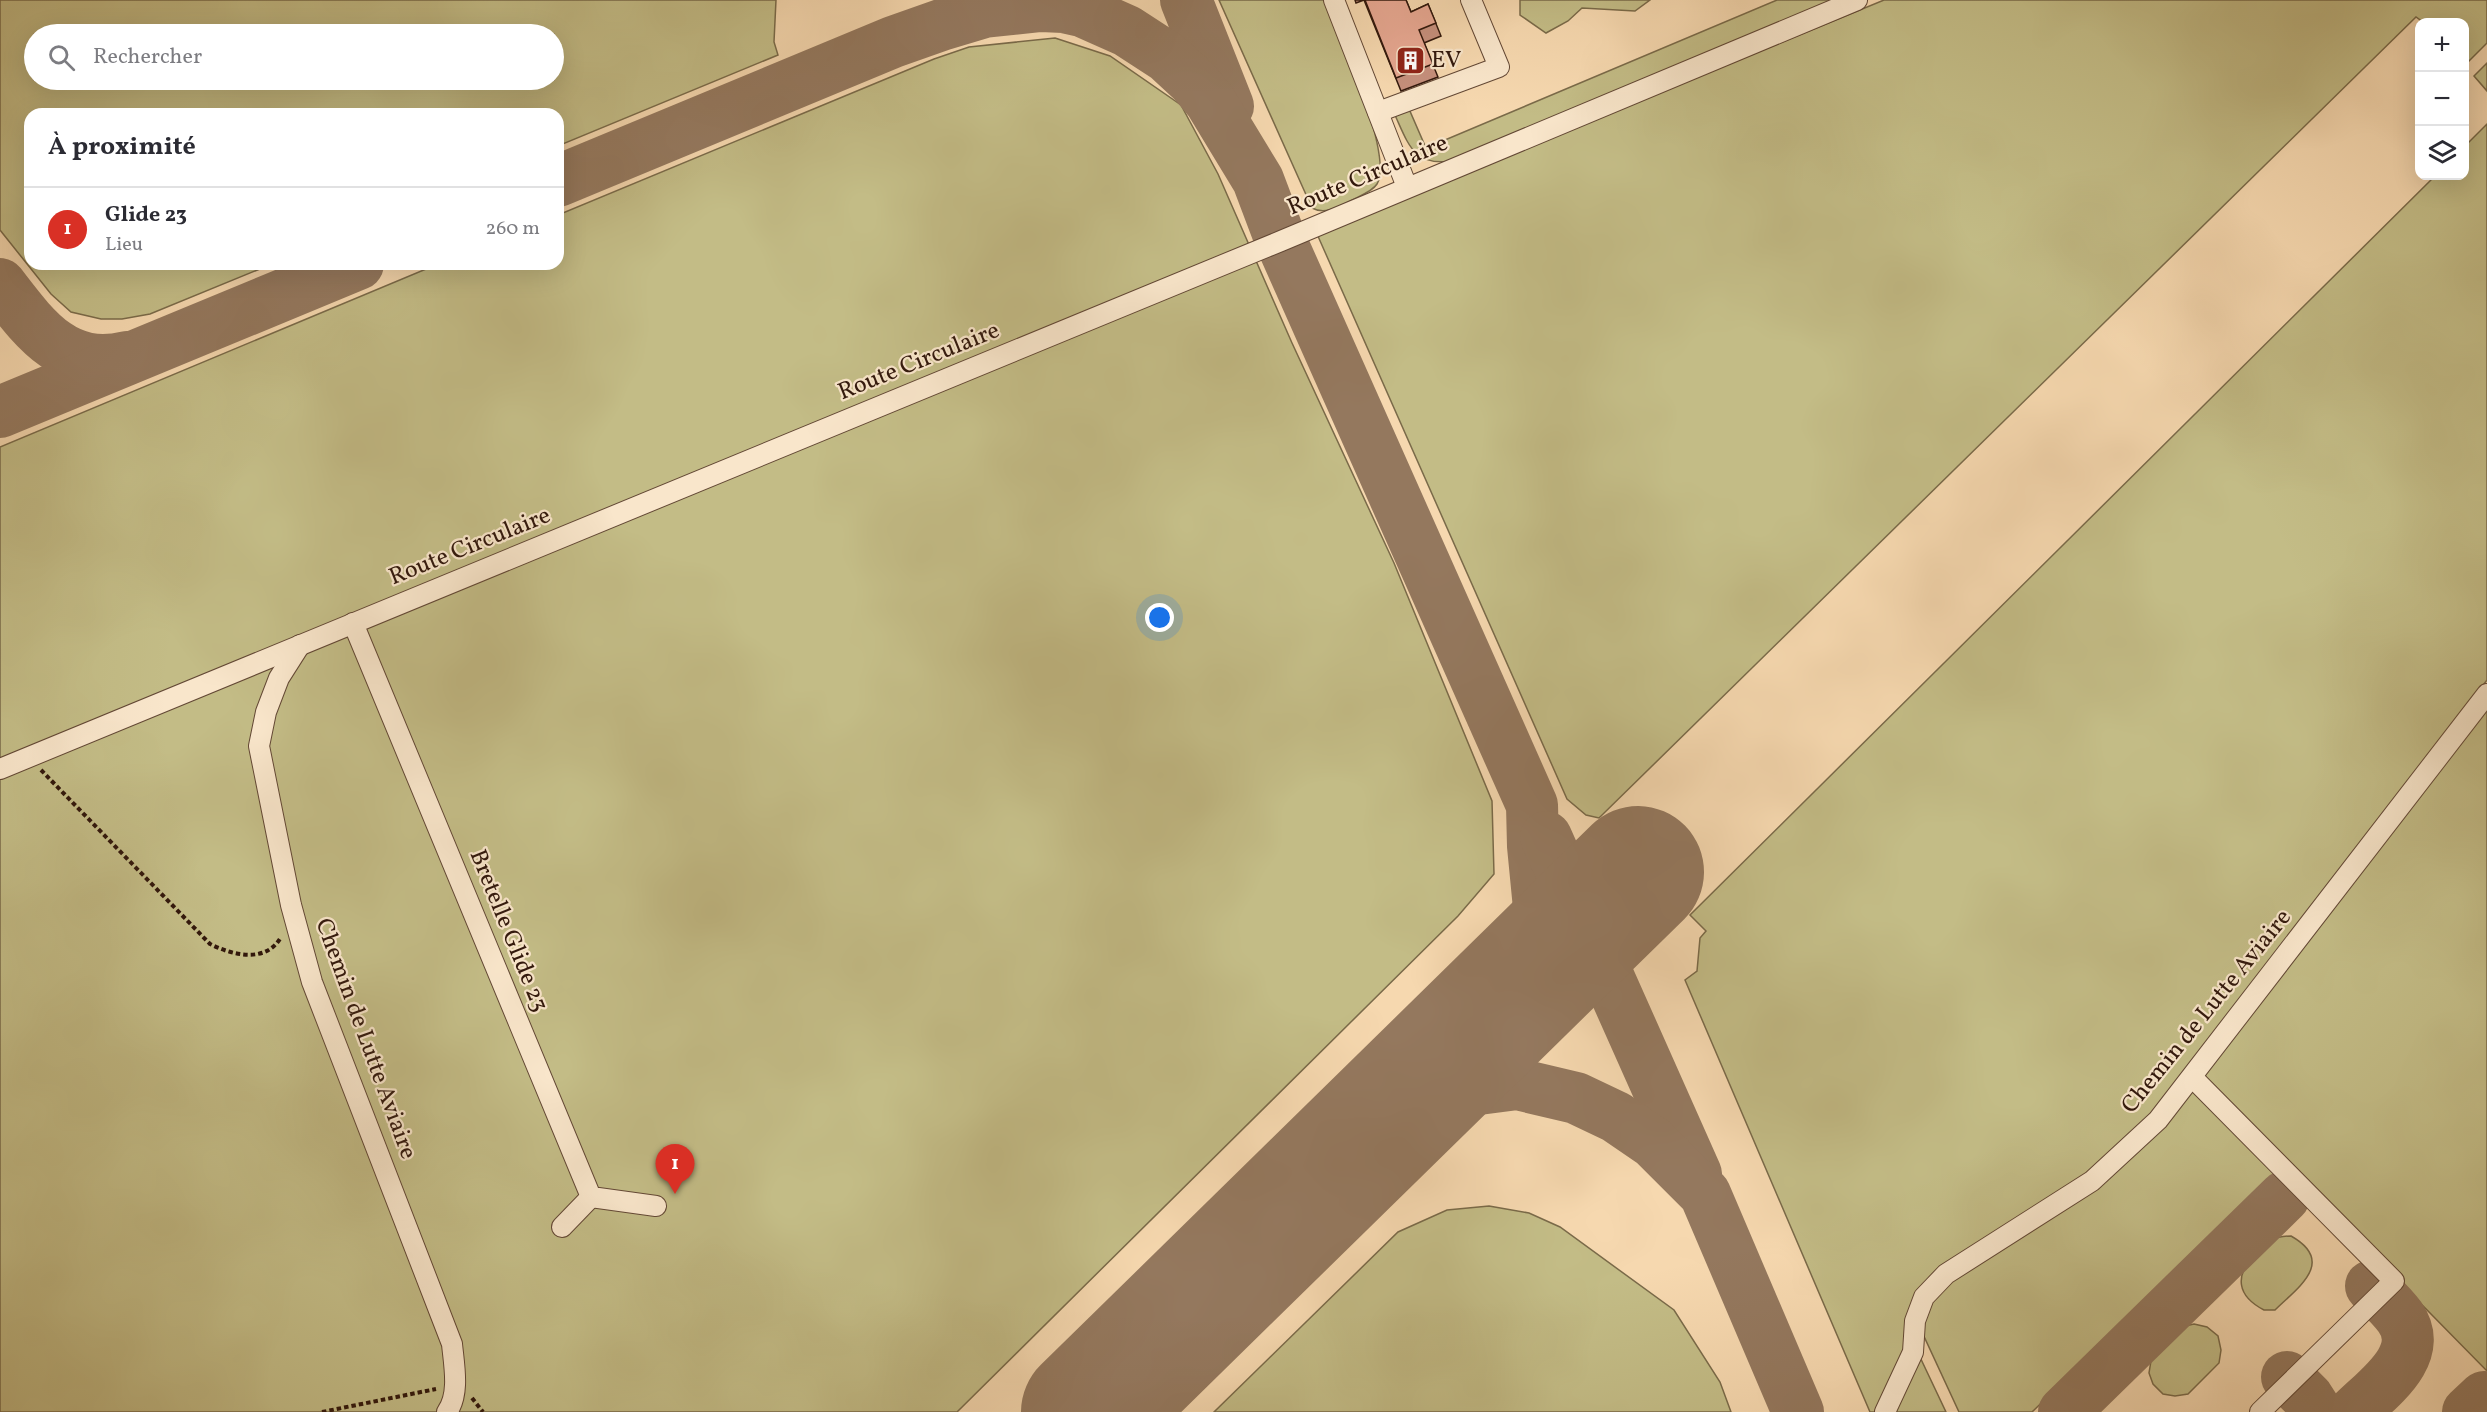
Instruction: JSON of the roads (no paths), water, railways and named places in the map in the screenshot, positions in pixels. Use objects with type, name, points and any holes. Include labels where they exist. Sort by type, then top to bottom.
[{"type":"lane","points":[[1334,0],[1407,187]]},
{"type":"lane","points":[[1378,112],[1499,67],[1471,0]]},
{"type":"lane","name":"Route Circulaire","points":[[0,770],[1281,241],[1857,0]]},
{"type":"lane","name":"Bretelle Glide 23","points":[[353,623],[591,1197]]},
{"type":"lane","name":"Chemin de Lutte Aviaire","points":[[300,645],[279,678],[266,712],[259,746],[291,905],[312,982],[452,1344],[455,1386],[452,1406],[447,1412]]},
{"type":"lane","name":"Chemin de Lutte Aviaire","points":[[1886,1412],[1913,1352],[1915,1321],[1924,1297],[1946,1274],[2092,1181],[2158,1120],[2487,694]]},
{"type":"lane","points":[[2192,1077],[2394,1281],[2260,1412]]},
{"type":"lane","points":[[562,1227],[591,1197],[656,1206]]},
{"type":"place","name":"EV","points":[[1410,61]]},
{"type":"place","name":"Glide 23","points":[[675,1194]]}]
